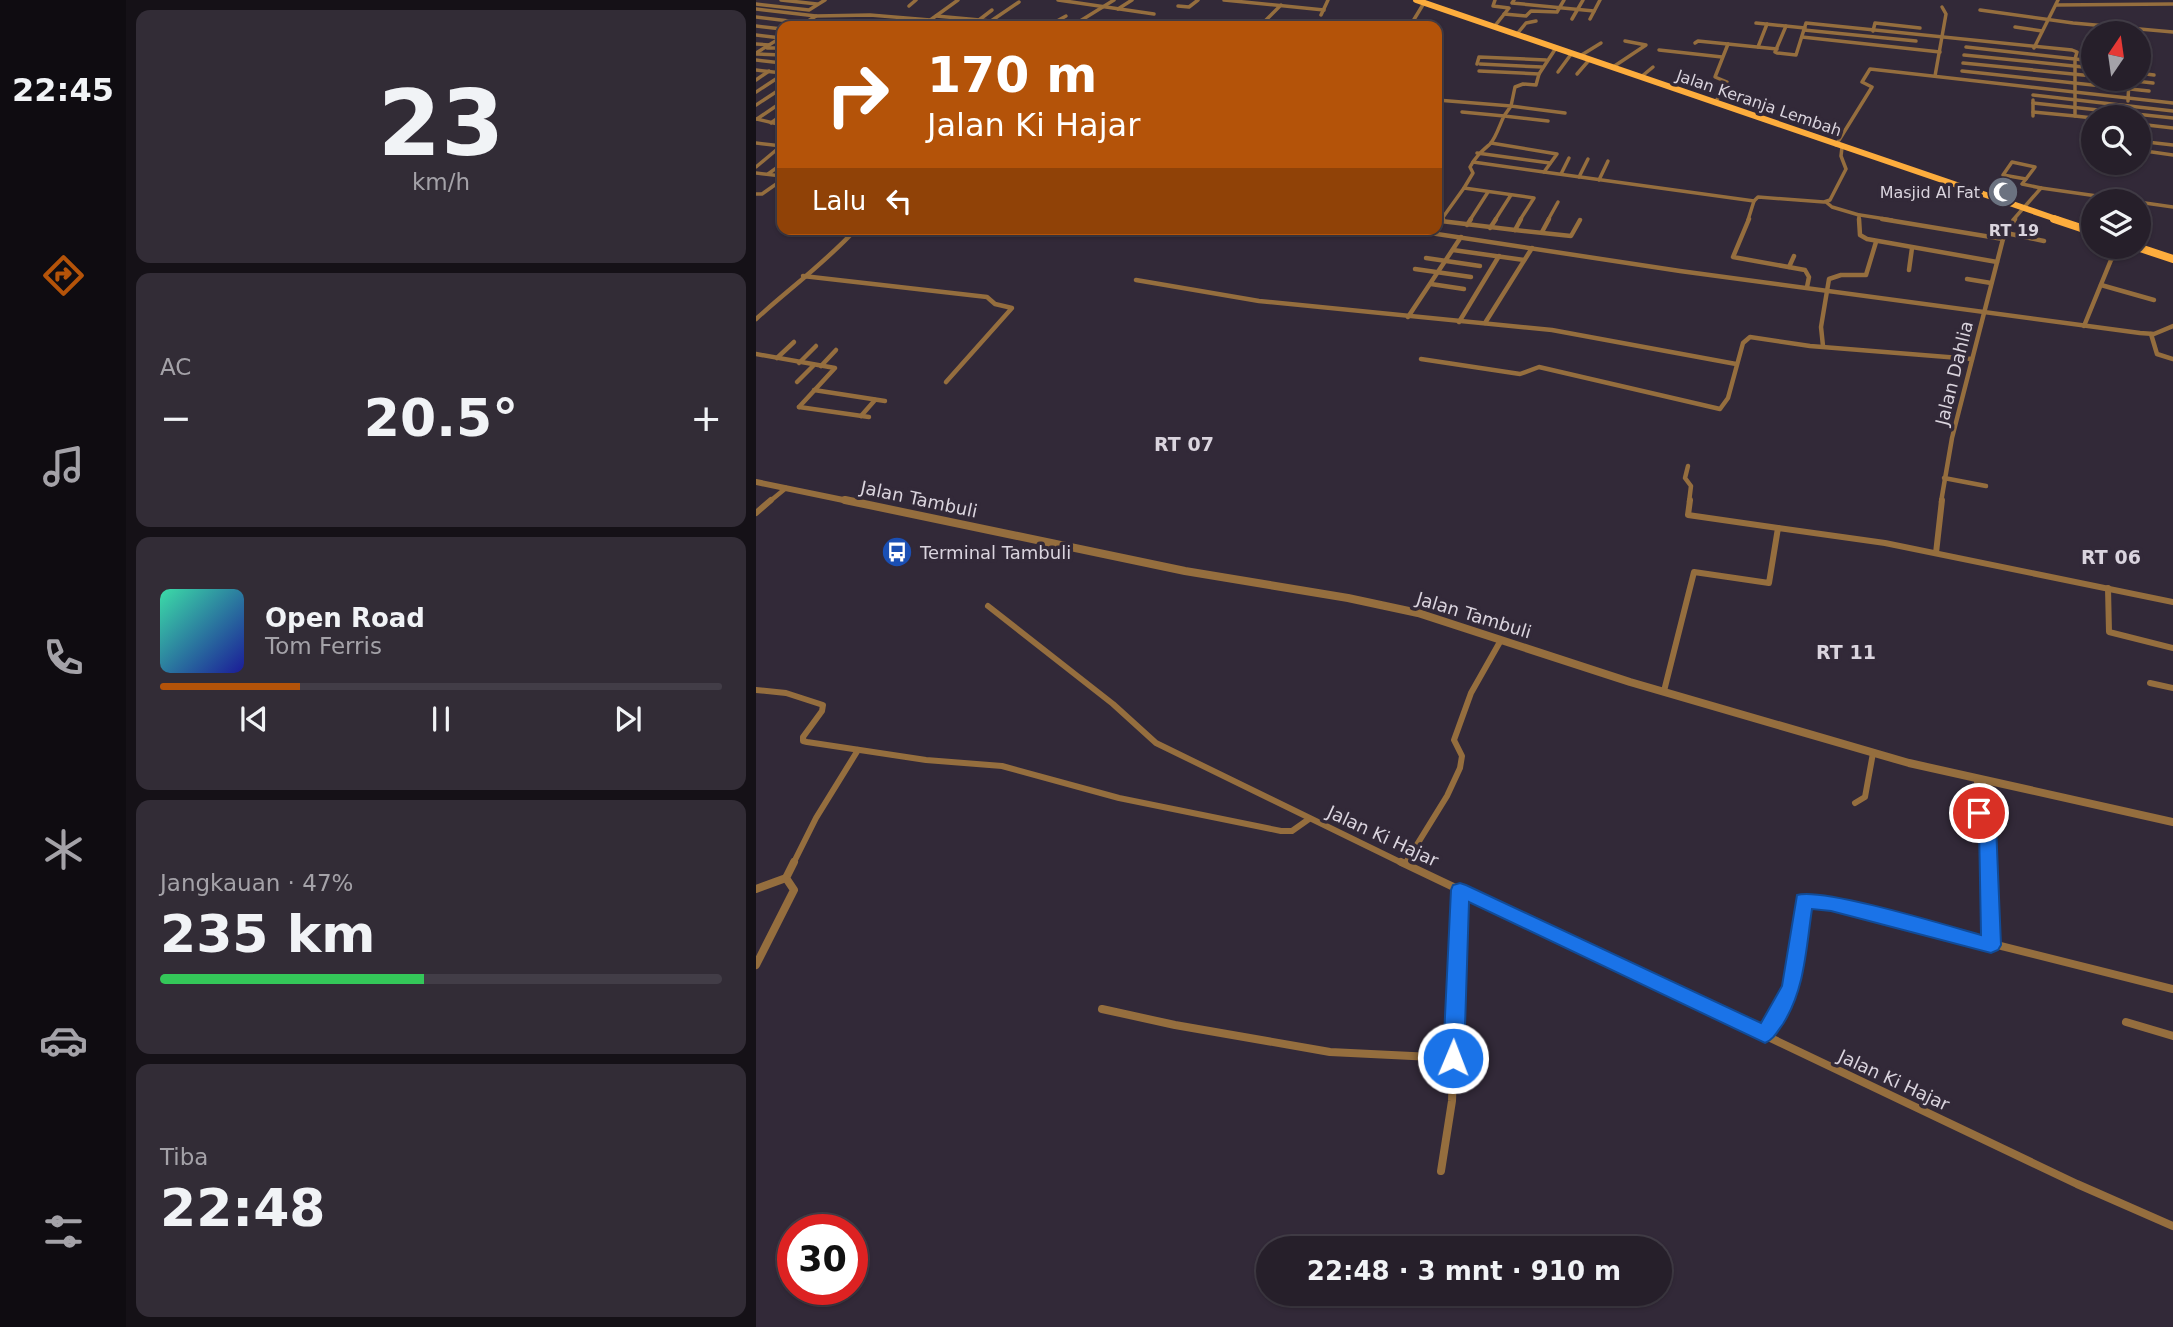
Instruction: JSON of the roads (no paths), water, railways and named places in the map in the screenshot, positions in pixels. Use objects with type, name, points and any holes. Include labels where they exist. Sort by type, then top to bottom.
[{"type":"main road","name":"Jalan Keranja Lembah","points":[[1418,1],[1436,3],[1494,27],[2081,228]]},
{"type":"main road","points":[[2151,252],[2173,259]]},
{"type":"street","points":[[782,0],[818,5]]},
{"type":"street","points":[[757,4],[809,10],[825,0]]},
{"type":"street","points":[[909,6],[916,0]]},
{"type":"street","points":[[757,4],[816,16],[870,15],[930,20],[958,0]]},
{"type":"street","points":[[1058,0],[1154,13]]},
{"type":"street","points":[[1080,21],[1112,0]]},
{"type":"street","points":[[1118,9],[1132,0]]},
{"type":"street","points":[[1178,6],[1189,7],[1198,0]]},
{"type":"street","points":[[1224,0],[1279,3],[1322,12],[1328,0]]},
{"type":"street","points":[[1298,7],[1304,0]]},
{"type":"street","points":[[1494,0],[1493,6],[1512,4],[1594,11]]},
{"type":"street","points":[[1504,14],[1526,16],[1531,11],[1555,13],[1564,0]]},
{"type":"street","points":[[1572,19],[1583,0]]},
{"type":"street","points":[[1590,19],[1600,0]]},
{"type":"street","points":[[1412,21],[1418,1]]},
{"type":"street","points":[[936,16],[993,21],[1019,2]]},
{"type":"street","points":[[2081,117],[2033,114],[2035,47],[2057,2],[2173,5]]},
{"type":"street","points":[[1264,21],[1279,3]]},
{"type":"street","points":[[1494,27],[1512,4]]},
{"type":"street","points":[[1935,76],[1946,14],[1942,7]]},
{"type":"street","points":[[977,20],[992,10]]},
{"type":"street","points":[[1980,10],[2173,32]]},
{"type":"street","points":[[809,21],[816,16]]},
{"type":"street","points":[[1056,21],[1066,16]]},
{"type":"street","points":[[756,17],[789,21]]},
{"type":"street","points":[[899,21],[903,18]]},
{"type":"street","points":[[950,21],[954,18]]},
{"type":"street","points":[[1517,34],[1526,23],[1536,21]]},
{"type":"street","points":[[1916,49],[1922,21]]},
{"type":"street","points":[[1756,23],[1873,30],[2076,51],[2075,116]]},
{"type":"street","points":[[1870,44],[1875,23],[1920,28]]},
{"type":"street","points":[[1758,47],[1768,24]]},
{"type":"street","points":[[756,26],[777,28]]},
{"type":"street","points":[[1786,26],[1777,53],[1796,55],[1805,27]]},
{"type":"street","points":[[1805,27],[1916,41]]},
{"type":"street","points":[[2015,27],[2042,31]]},
{"type":"street","points":[[756,35],[777,38]]},
{"type":"street","points":[[1740,45],[1743,36]]},
{"type":"street","points":[[1802,37],[1940,51]]},
{"type":"street","points":[[1961,79],[1967,40]]},
{"type":"street","points":[[756,53],[777,41]]},
{"type":"street","points":[[1613,67],[1646,45],[1625,41]]},
{"type":"street","points":[[1695,43],[1698,41],[1777,49]]},
{"type":"street","points":[[1558,72],[1576,55],[1601,43]]},
{"type":"street","points":[[756,44],[777,48]]},
{"type":"street","points":[[1715,103],[1727,82],[1715,77],[1727,44]]},
{"type":"street","points":[[1966,47],[2081,60]]},
{"type":"street","points":[[1491,143],[1511,106],[1515,87],[1522,84],[1536,85],[1542,67],[1556,48]]},
{"type":"street","points":[[1704,55],[1707,48]]},
{"type":"street","points":[[1659,50],[1683,50],[1688,54],[1722,57]]},
{"type":"street","points":[[1664,57],[1666,51]]},
{"type":"street","points":[[756,53],[777,55]]},
{"type":"street","points":[[1684,62],[1688,54]]},
{"type":"street","points":[[1965,55],[2081,67]]},
{"type":"street","points":[[1542,67],[1479,64],[1479,57],[1546,60]]},
{"type":"street","points":[[1577,74],[1590,59]]},
{"type":"street","points":[[756,61],[777,63]]},
{"type":"street","points":[[1963,63],[2081,75]]},
{"type":"street","points":[[1641,76],[1653,67]]},
{"type":"street","points":[[756,70],[777,73]]},
{"type":"street","points":[[1826,202],[1845,172],[1839,146],[1872,87],[1862,82],[1868,70],[2173,103]]},
{"type":"street","points":[[756,80],[769,71]]},
{"type":"street","points":[[1479,71],[1539,74]]},
{"type":"street","points":[[1962,71],[2081,84]]},
{"type":"street","points":[[756,93],[777,78]]},
{"type":"street","points":[[756,105],[777,91]]},
{"type":"street","points":[[2129,91],[2129,105]]},
{"type":"street","points":[[2033,95],[2120,105]]},
{"type":"street","points":[[1442,100],[1565,113]]},
{"type":"street","points":[[2033,103],[2081,109]]},
{"type":"street","points":[[756,119],[777,105]]},
{"type":"street","points":[[2151,108],[2173,111]]},
{"type":"street","points":[[1462,112],[1548,121]]},
{"type":"street","points":[[2151,117],[2173,118]]},
{"type":"street","points":[[756,119],[777,124]]},
{"type":"street","points":[[771,123],[777,119]]},
{"type":"street","points":[[2151,125],[2173,128]]},
{"type":"street","points":[[2151,142],[2173,145]]},
{"type":"street","points":[[756,143],[777,145]]},
{"type":"street","points":[[1442,220],[1473,173],[1470,167],[1484,146],[1491,143],[1557,154],[1545,172]]},
{"type":"street","points":[[756,167],[777,150]]},
{"type":"street","points":[[2151,152],[2173,155]]},
{"type":"street","points":[[1477,153],[1550,163]]},
{"type":"street","points":[[1561,174],[1569,158]]},
{"type":"street","points":[[1579,177],[1588,159]]},
{"type":"street","points":[[1599,180],[1608,161]]},
{"type":"street","points":[[1473,162],[1754,201],[1763,196],[1826,202],[1832,207],[1859,215],[2003,239]]},
{"type":"street","points":[[2026,180],[2003,175],[2012,162],[2035,167],[2026,180],[2022,184],[2081,194]]},
{"type":"street","points":[[768,174],[777,168]]},
{"type":"street","points":[[756,173],[777,177]]},
{"type":"street","points":[[756,194],[762,194],[777,182]]},
{"type":"street","points":[[1464,188],[1534,198],[1514,231]]},
{"type":"street","name":"Jalan Dahlia","points":[[1936,553],[1944,478],[2003,239],[2013,219],[2041,188]]},
{"type":"street","points":[[1452,236],[1488,192]]},
{"type":"street","points":[[1490,228],[1511,195]]},
{"type":"street","points":[[1754,201],[1746,229],[1732,256],[1739,260],[1807,271],[1807,287]]},
{"type":"street","points":[[1542,232],[1558,202]]},
{"type":"street","points":[[2151,204],[2173,207]]},
{"type":"street","points":[[1859,215],[1860,235],[1876,242],[1997,262]]},
{"type":"street","points":[[1442,221],[1571,236],[1580,220]]},
{"type":"street","points":[[2006,233],[2044,241]]},
{"type":"street","points":[[756,320],[803,276],[833,254],[850,235]]},
{"type":"street","points":[[1442,235],[1667,269],[2084,326],[2151,334],[2173,326]]},
{"type":"street","points":[[1408,317],[1461,237]]},
{"type":"street","points":[[1823,346],[1821,323],[1831,277],[1867,274],[1876,242]]},
{"type":"street","points":[[1485,323],[1532,248]]},
{"type":"street","points":[[1909,270],[1912,248]]},
{"type":"street","points":[[1453,250],[1524,260]]},
{"type":"street","points":[[1459,322],[1499,256]]},
{"type":"street","points":[[1789,267],[1794,256]]},
{"type":"street","points":[[1426,258],[1480,266]]},
{"type":"street","points":[[2084,326],[2112,259]]},
{"type":"street","points":[[1415,269],[1471,277]]},
{"type":"street","points":[[803,276],[987,297],[995,304],[1012,308],[946,382]]},
{"type":"street","points":[[1967,279],[1991,283]]},
{"type":"street","points":[[1136,280],[1259,301],[1552,330],[1736,363]]},
{"type":"street","points":[[1431,284],[1464,289]]},
{"type":"street","points":[[2101,285],[2154,300]]},
{"type":"street","points":[[2140,333],[2141,342]]},
{"type":"street","points":[[2151,334],[2157,354],[2173,359]]},
{"type":"street","points":[[1422,359],[1520,374],[1539,367],[1720,409],[1728,398],[1736,363],[1745,340],[1750,337],[1810,346],[1972,359]]},
{"type":"street","points":[[777,358],[794,342]]},
{"type":"street","points":[[799,363],[816,346]]},
{"type":"street","points":[[821,366],[836,350]]},
{"type":"street","points":[[756,354],[835,368],[799,407],[869,417]]},
{"type":"street","points":[[797,382],[814,365]]},
{"type":"street","points":[[814,390],[886,401]]},
{"type":"street","points":[[861,416],[875,400]]},
{"type":"street","points":[[1688,466],[1687,482],[1691,486],[1688,515],[1936,553],[2173,601]]},
{"type":"street","points":[[1944,478],[1986,486]]},
{"type":"street","name":"Jalan Tambuli","points":[[756,482],[1172,568],[1348,598],[1418,613],[1664,691],[1873,753],[1977,780],[2173,822]]},
{"type":"street","points":[[756,513],[786,488]]},
{"type":"street","points":[[1664,691],[1694,572],[1769,583],[1778,528]]},
{"type":"street","points":[[2108,588],[2107,620],[2110,633],[2173,648]]},
{"type":"street","name":"Jalan Ki Hajar","points":[[988,606],[1113,704],[1156,743],[1231,783],[2068,1180],[2173,1226]]},
{"type":"street","points":[[1405,864],[1425,834],[1459,770],[1462,754],[1454,740],[1471,693],[1501,640]]},
{"type":"street","points":[[2150,683],[2173,688]]},
{"type":"street","points":[[756,690],[786,694],[824,707],[806,731],[803,741],[943,762],[1002,766],[1119,799],[1281,831],[1292,831],[1309,819]]},
{"type":"street","points":[[756,889],[786,878],[816,818],[858,750]]},
{"type":"street","points":[[1855,803],[1865,797],[1873,753]]},
{"type":"street","points":[[1977,780],[1978,809],[1987,825],[1991,945]]},
{"type":"street","points":[[756,965],[794,890],[786,878]]},
{"type":"street","points":[[1441,1171],[1451,1137],[1455,1094],[1453,1058],[1460,890]]},
{"type":"street","points":[[1765,1034],[1792,986],[1804,900],[1831,904],[2173,989]]},
{"type":"street","points":[[1102,1009],[1318,1051],[1453,1058]]},
{"type":"street","points":[[2126,1022],[2173,1036]]},
{"type":"place","name":"Masjid Al Fat","points":[[2003,192]]},
{"type":"place","name":"Terminal Tambuli","points":[[897,552]]},
{"type":"district","name":"RT 19","points":[[2014,230]]},
{"type":"district","name":"RT 07","points":[[1184,444]]},
{"type":"district","name":"RT 06","points":[[2111,557]]},
{"type":"district","name":"RT 11","points":[[1846,652]]}]
